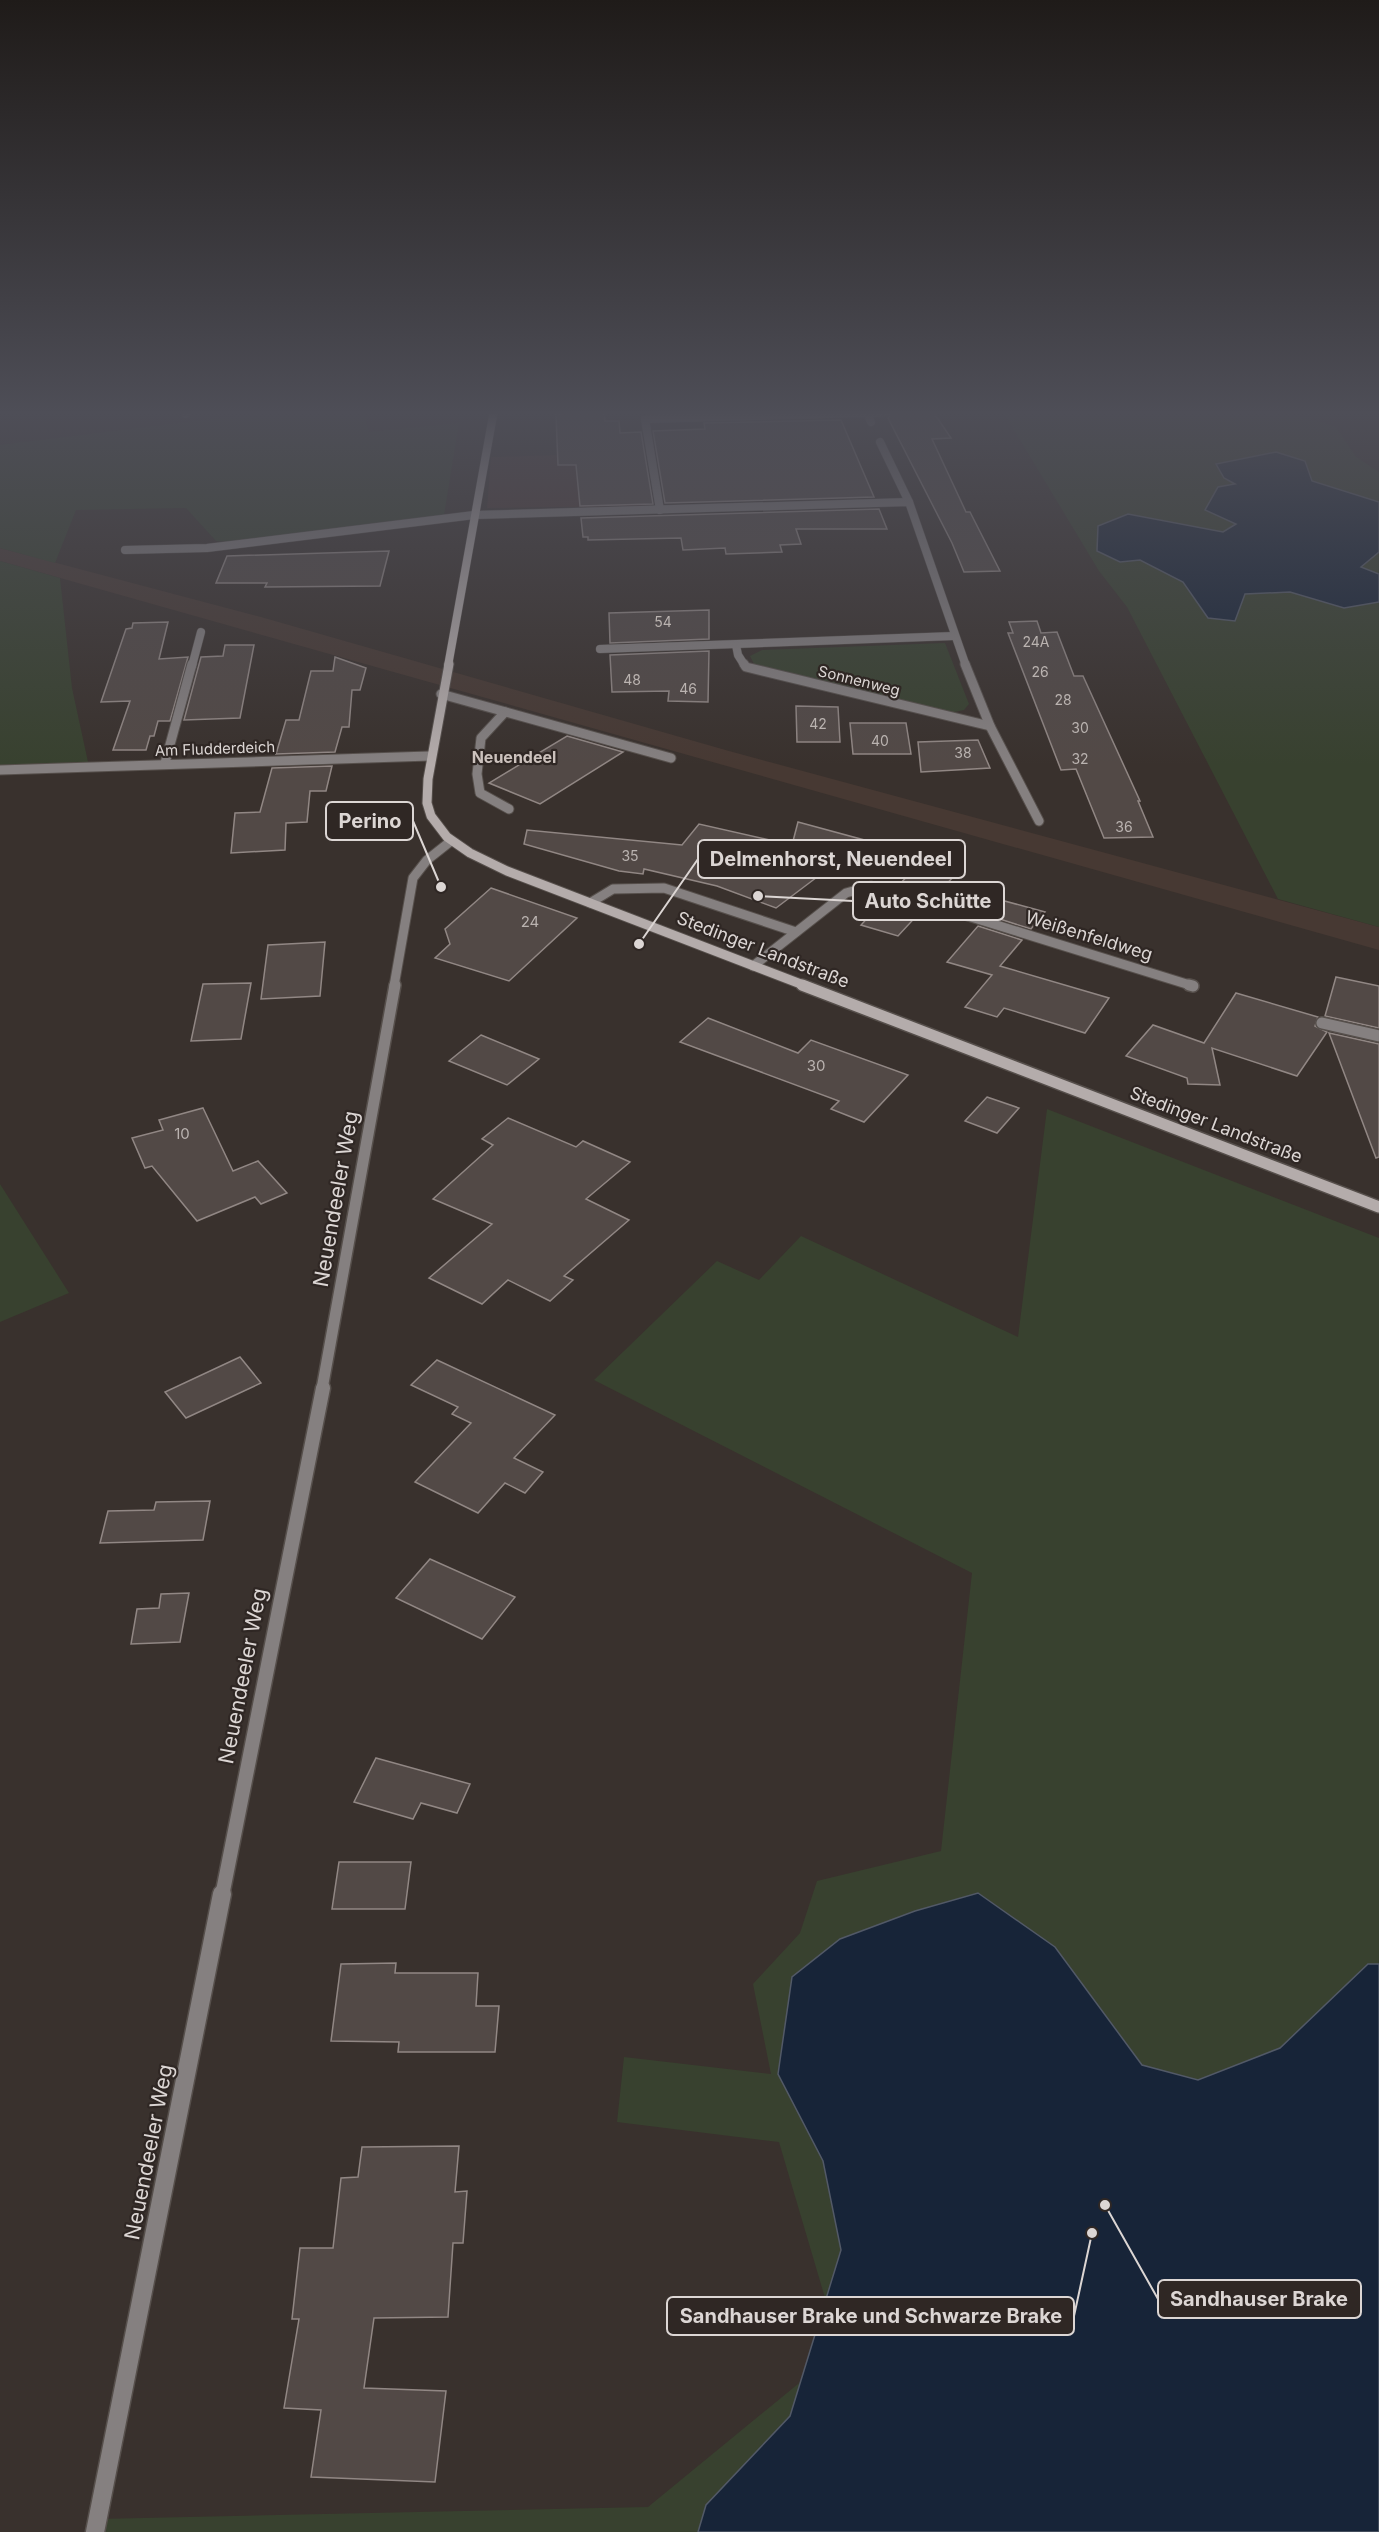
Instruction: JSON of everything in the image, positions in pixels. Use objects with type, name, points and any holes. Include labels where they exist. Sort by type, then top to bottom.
[{"type":"main road","name":"Stedinger Landstraße","points":[[472,528],[430,756],[427,804],[435,823],[451,841],[507,871],[1379,1207]]},
{"type":"street","points":[[125,550],[207,548],[368,528]]},
{"type":"street","points":[[918,528],[954,636],[990,726],[1039,821]]},
{"type":"street","points":[[165,764],[201,632]]},
{"type":"street","name":"Sonnenweg","points":[[600,649],[954,636]]},
{"type":"street","name":"Sonnenweg","points":[[736,645],[738,655],[746,667],[990,726]]},
{"type":"street","points":[[441,694],[671,758]]},
{"type":"street","points":[[505,711],[481,738],[477,774],[480,793],[509,809]]},
{"type":"street","name":"Am Fludderdeich","points":[[0,770],[430,756]]},
{"type":"street","name":"Neuendeeler Weg","points":[[95,2532],[342,1291],[413,878],[427,860],[451,841]]},
{"type":"street","name":"Weißenfeldweg","points":[[753,966],[846,893],[871,886],[1193,986]]},
{"type":"street","points":[[590,903],[613,889],[664,888],[796,932]]},
{"type":"street","points":[[1322,1023],[1379,1036]]},
{"type":"shaded area","points":[[0,548],[261,617],[729,751],[1379,927],[1379,950],[0,561]]},
{"type":"green space","points":[[0,528],[69,528],[55,563],[0,548]]},
{"type":"green space","points":[[204,528],[346,528],[235,543],[216,541]]},
{"type":"green space","points":[[1073,528],[1379,528],[1379,927],[1278,899],[1127,607],[1099,571]]},
{"type":"green space","points":[[0,561],[60,578],[72,688],[88,762],[0,765]]},
{"type":"green space","points":[[945,643],[969,704],[964,710],[950,713],[754,664],[750,656],[762,650]]},
{"type":"green space","points":[[1047,1109],[1379,1238],[1379,2532],[96,2532],[98,2519],[648,2507],[815,2370],[833,2325],[779,2142],[617,2122],[624,2057],[771,2074],[753,1984],[800,1933],[817,1881],[941,1851],[972,1573],[594,1380],[717,1261],[759,1280],[801,1236],[1018,1337]]},
{"type":"green space","points":[[0,1184],[69,1293],[0,1322]]},
{"type":"water","points":[[1098,528],[1203,528],[1223,532],[1229,528],[1379,528],[1379,552],[1361,567],[1379,574],[1379,602],[1344,608],[1290,592],[1245,594],[1235,621],[1208,618],[1183,582],[1140,560],[1120,562],[1097,551]]},
{"type":"water","points":[[978,1893],[1055,1947],[1142,2065],[1198,2080],[1280,2048],[1368,1964],[1379,1964],[1379,2532],[698,2532],[706,2505],[790,2416],[841,2250],[823,2161],[778,2074],[792,1977],[840,1939],[915,1911]]},
{"type":"building","points":[[582,528],[887,529],[796,529],[801,544],[780,545],[782,552],[726,554],[725,548],[683,550],[681,538],[588,540],[588,537],[583,537]]},
{"type":"building","points":[[944,528],[978,528],[1000,571],[964,572]]},
{"type":"building","points":[[389,551],[380,586],[265,587],[267,583],[216,583],[227,556]]},
{"type":"building","points":[[709,610],[709,639],[610,643],[609,613]]},
{"type":"building","points":[[1037,621],[1041,633],[1057,632],[1074,676],[1083,676],[1140,801],[1138,801],[1153,837],[1104,838],[1076,769],[1061,770],[1008,633],[1013,633],[1009,622]]},
{"type":"building","points":[[168,622],[159,659],[188,657],[170,721],[158,721],[154,736],[150,736],[146,750],[113,750],[130,701],[101,702],[126,629],[132,628],[133,623]]},
{"type":"building","points":[[225,645],[254,645],[240,718],[184,720],[201,657],[223,656]]},
{"type":"building","points":[[709,651],[708,702],[668,701],[669,691],[612,692],[610,655]]},
{"type":"building","points":[[335,657],[366,668],[360,690],[352,690],[349,727],[342,727],[335,752],[276,754],[286,720],[299,720],[311,671],[333,671]]},
{"type":"building","points":[[796,706],[838,707],[840,742],[797,742]]},
{"type":"building","points":[[850,723],[906,723],[911,754],[853,754]]},
{"type":"building","points":[[567,736],[623,752],[540,804],[489,783]]},
{"type":"building","points":[[978,740],[990,768],[921,772],[918,742]]},
{"type":"building","points":[[332,766],[326,791],[310,791],[307,822],[286,823],[285,850],[231,853],[235,813],[260,812],[272,768]]},
{"type":"building","points":[[798,822],[868,841],[846,865],[837,862],[776,908],[717,886],[644,869],[643,874],[619,871],[524,844],[527,830],[682,845],[699,824],[792,845]]},
{"type":"building","points":[[932,861],[961,869],[933,898],[897,887],[918,865],[926,867]]},
{"type":"building","points":[[491,888],[577,918],[509,981],[435,958],[450,944],[445,929]]},
{"type":"building","points":[[886,898],[923,909],[898,936],[861,925]]},
{"type":"building","points":[[1001,900],[1045,912],[1031,929],[987,915]]},
{"type":"building","points":[[978,926],[1022,940],[1000,966],[1109,998],[1085,1033],[1004,1008],[997,1017],[965,1007],[992,975],[947,962]]},
{"type":"building","points":[[325,942],[320,996],[261,999],[268,945]]},
{"type":"building","points":[[1336,977],[1379,986],[1379,1028],[1325,1016]]},
{"type":"building","points":[[251,983],[241,1039],[191,1041],[203,984]]},
{"type":"building","points":[[1236,993],[1318,1017],[1315,1026],[1327,1032],[1297,1076],[1212,1048],[1220,1085],[1188,1084],[1187,1078],[1126,1056],[1153,1025],[1204,1043]]},
{"type":"building","points":[[708,1018],[798,1053],[811,1040],[908,1075],[864,1122],[831,1109],[839,1101],[680,1042]]},
{"type":"building","points":[[1329,1033],[1379,1044],[1379,1157],[1376,1158]]},
{"type":"building","points":[[481,1035],[539,1059],[507,1085],[449,1061]]},
{"type":"building","points":[[987,1097],[1019,1108],[997,1133],[965,1121]]},
{"type":"building","points":[[203,1108],[233,1171],[258,1161],[287,1193],[261,1204],[255,1197],[197,1221],[152,1166],[145,1168],[132,1138],[163,1130],[159,1120]]},
{"type":"building","points":[[508,1118],[576,1147],[583,1141],[630,1162],[586,1199],[629,1220],[564,1276],[573,1280],[550,1301],[508,1280],[482,1304],[429,1278],[492,1224],[433,1199],[493,1145],[482,1139]]},
{"type":"building","points":[[240,1357],[261,1383],[186,1418],[165,1392]]},
{"type":"building","points":[[437,1360],[555,1415],[514,1458],[543,1472],[525,1493],[505,1483],[478,1513],[415,1482],[471,1423],[452,1414],[458,1407],[411,1385]]},
{"type":"building","points":[[210,1501],[203,1540],[100,1543],[108,1511],[154,1510],[156,1502]]},
{"type":"building","points":[[430,1559],[515,1597],[482,1639],[396,1598]]},
{"type":"building","points":[[189,1593],[180,1642],[131,1644],[137,1609],[159,1608],[161,1594]]},
{"type":"building","points":[[376,1758],[470,1784],[457,1813],[421,1803],[413,1819],[354,1802]]},
{"type":"building","points":[[339,1862],[411,1862],[405,1909],[332,1909]]},
{"type":"building","points":[[396,1963],[395,1973],[478,1973],[476,2006],[499,2006],[495,2052],[398,2052],[399,2042],[331,2041],[341,1964]]},
{"type":"building","points":[[459,2146],[455,2192],[467,2191],[463,2243],[453,2243],[448,2317],[374,2318],[364,2388],[446,2391],[435,2482],[311,2477],[321,2410],[284,2408],[299,2319],[292,2319],[300,2248],[333,2248],[341,2178],[358,2177],[362,2147]]},
{"type":"place","name":"Perino","points":[[441,887]]},
{"type":"place","name":"Auto Schütte","points":[[758,896]]},
{"type":"place","name":"Delmenhorst, Neuendeel","points":[[639,944]]},
{"type":"place","name":"Sandhauser Brake","points":[[1105,2205]]},
{"type":"place","name":"Sandhauser Brake und Schwarze Brake","points":[[1092,2233]]},
{"type":"district","name":"Neuendeel","points":[[514,757]]}]
